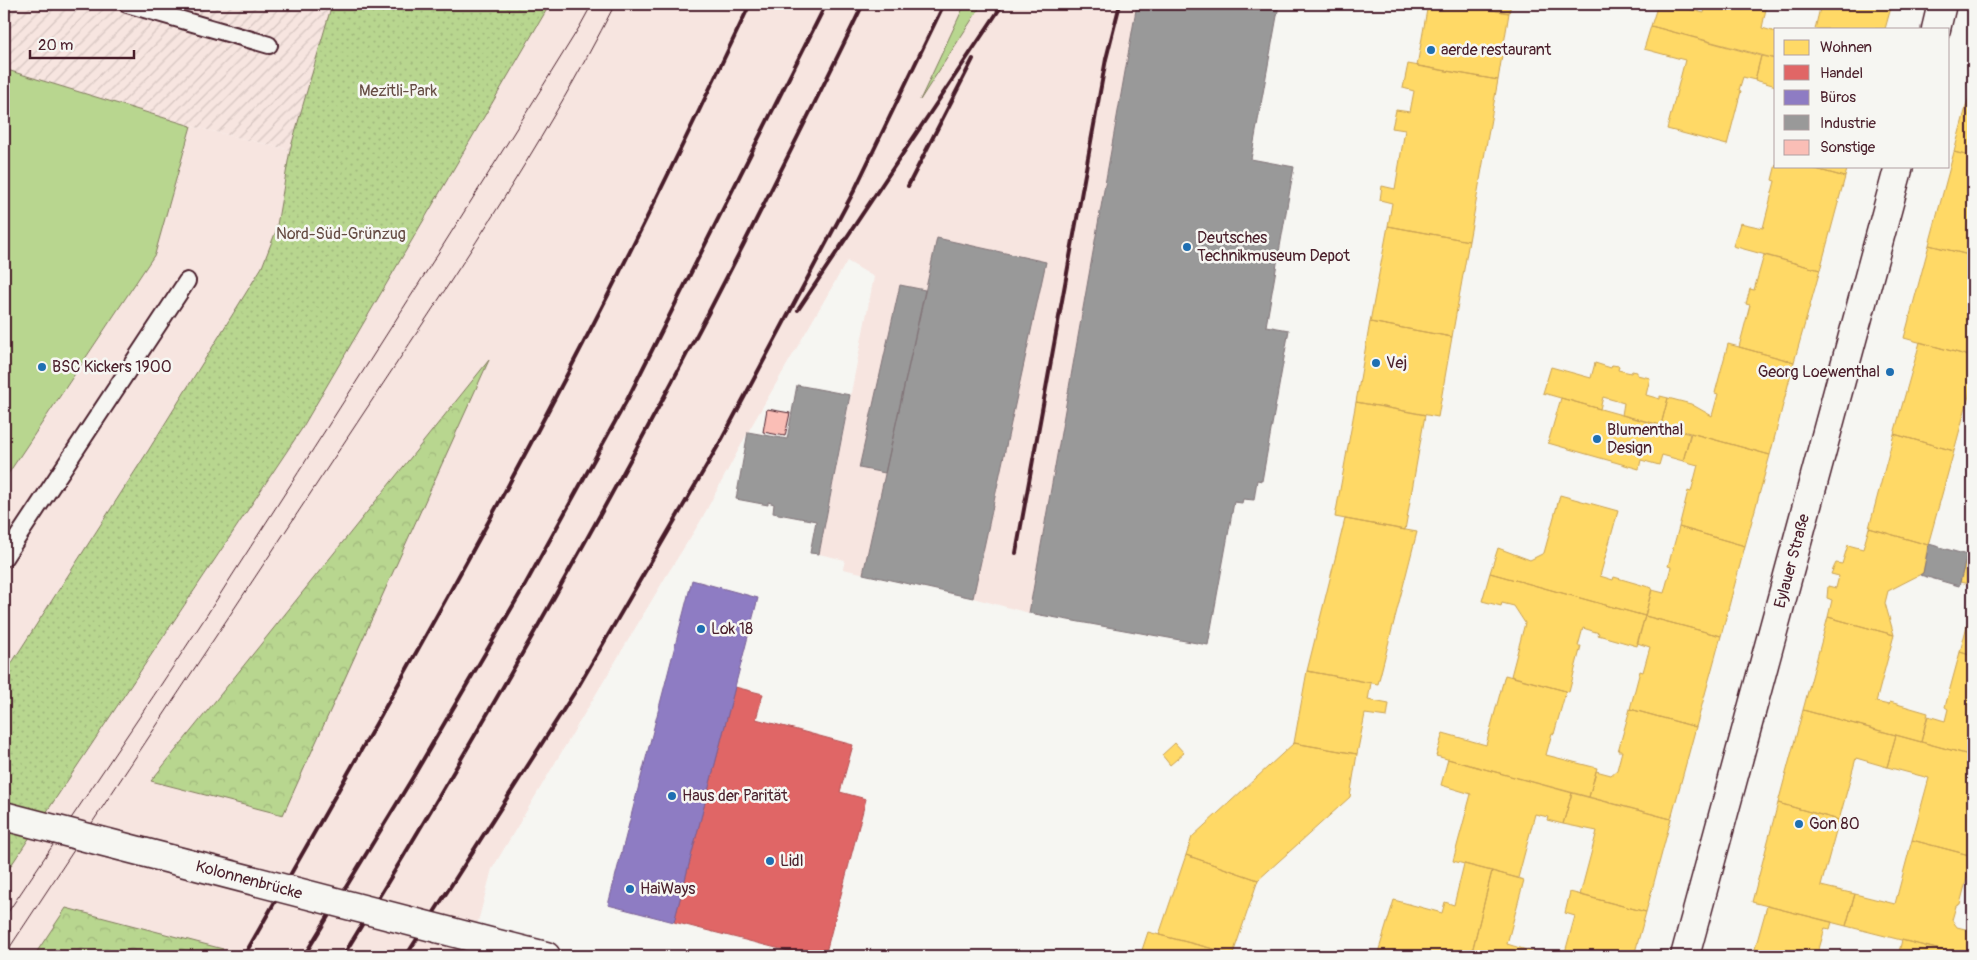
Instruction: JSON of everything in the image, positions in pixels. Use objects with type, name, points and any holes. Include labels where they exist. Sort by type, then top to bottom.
[{"type":"street","points":[[1936,28],[1942,4]]},
{"type":"street","name":"Eylauer Straße","points":[[1685,956],[1898,168]]},
{"type":"street","name":"Kolonnenbrücke","points":[[4,816],[546,956]]},
{"type":"lane","points":[[127,4],[269,45]]},
{"type":"lane","points":[[4,558],[187,281]]},
{"type":"shaded area","points":[[4,4],[332,4],[290,150],[191,126],[4,69]]},
{"type":"shaded area","points":[[550,4],[965,4],[922,96],[982,4],[1137,4],[1029,613],[973,598],[843,569],[845,560],[819,554],[874,277],[847,261],[748,432],[700,522],[492,869],[469,956],[4,956],[4,876],[301,430]]},
{"type":"shaded area","points":[[191,126],[290,150],[276,231],[262,267],[148,451],[4,675],[4,480],[155,254]]},
{"type":"green space","name":"Nord-Süd-Grünzug","points":[[332,4],[550,4],[301,430],[4,876],[4,675],[148,451],[262,267],[276,231],[290,150]]},
{"type":"green space","points":[[965,4],[982,4],[920,100]]},
{"type":"green space","name":"BSC Kickers 1900","points":[[4,69],[191,126],[155,254],[4,480]]},
{"type":"green space","points":[[489,360],[283,815],[151,781]]},
{"type":"green space","points":[[66,908],[223,949],[218,956],[34,956]]},
{"type":"building: Wohnen","points":[[1428,4],[1459,4],[1509,13],[1498,80],[1417,66]]},
{"type":"building: Wohnen","points":[[1459,4],[1511,4],[1509,13]]},
{"type":"building: Wohnen","points":[[1658,4],[1668,4],[1704,13],[1706,4],[1767,4],[1762,28],[1774,31],[1774,58],[1651,26]]},
{"type":"building: Wohnen","points":[[1821,4],[1892,4],[1885,28],[1815,28]]},
{"type":"building: Wohnen","points":[[1651,26],[1761,56],[1755,80],[1743,77],[1727,145],[1667,129],[1685,60],[1644,49]]},
{"type":"building: Wohnen","points":[[1761,56],[1774,59],[1774,85],[1755,80]]},
{"type":"building: Wohnen","points":[[1408,64],[1498,80],[1469,241],[1388,226],[1392,203],[1380,200],[1382,186],[1395,189],[1405,130],[1392,128],[1396,110],[1410,112],[1414,91],[1403,88]]},
{"type":"building: Wohnen","points":[[1973,81],[1973,157],[1954,152]]},
{"type":"building: Wohnen","points":[[1954,152],[1973,157],[1973,256],[1929,245]]},
{"type":"building: Wohnen","points":[[1775,168],[1812,168],[1845,177],[1820,270],[1733,246],[1740,223],[1763,228],[1775,181],[1772,180]]},
{"type":"building: Wohnen","points":[[1812,168],[1847,168],[1845,177]]},
{"type":"building: Wohnen","points":[[1388,226],[1469,241],[1452,337],[1370,322]]},
{"type":"building: Wohnen","points":[[1929,245],[1973,256],[1973,357],[1904,338]]},
{"type":"building: Wohnen","points":[[1764,255],[1820,270],[1794,362],[1739,347],[1750,305],[1746,304],[1750,289],[1754,290]]},
{"type":"building: Wohnen","points":[[1370,322],[1452,337],[1438,417],[1356,402]]},
{"type":"building: Wohnen","points":[[1920,342],[1973,357],[1970,371],[1973,372],[1973,381],[1954,451],[1894,434]]},
{"type":"building: Wohnen","points":[[1728,344],[1794,362],[1770,455],[1661,425],[1668,398],[1691,404],[1712,416],[1718,394],[1715,393]]},
{"type":"building: Wohnen","points":[[1595,363],[1611,368],[1612,365],[1619,366],[1618,370],[1631,373],[1632,371],[1637,372],[1637,375],[1650,378],[1646,395],[1660,399],[1660,396],[1668,398],[1661,425],[1622,415],[1624,403],[1603,397],[1600,409],[1543,393],[1551,367],[1591,378]]},
{"type":"building: Wohnen","points":[[1561,398],[1690,434],[1683,461],[1662,455],[1659,465],[1641,460],[1639,469],[1548,443]]},
{"type":"building: Wohnen","points":[[1356,402],[1425,415],[1405,530],[1335,517]]},
{"type":"building: Wohnen","points":[[1691,433],[1770,455],[1745,546],[1679,527],[1688,491],[1691,492],[1698,465],[1683,461]]},
{"type":"building: Wohnen","points":[[1894,434],[1954,451],[1928,545],[1869,528]]},
{"type":"building: Wohnen","points":[[1560,495],[1618,511],[1600,576],[1613,580],[1614,577],[1652,588],[1645,616],[1490,573],[1498,548],[1530,560],[1544,553]]},
{"type":"building: Wohnen","points":[[1345,519],[1417,532],[1378,684],[1307,671]]},
{"type":"building: Wohnen","points":[[1679,527],[1745,546],[1721,636],[1645,616],[1652,590],[1664,593],[1671,567],[1668,566]]},
{"type":"building: Wohnen","points":[[1869,528],[1928,545],[1923,573],[1888,591],[1885,603],[1894,635],[1828,617],[1832,600],[1827,598],[1828,586],[1836,588],[1839,576],[1831,574],[1834,567],[1836,563],[1842,564],[1848,545],[1863,549]]},
{"type":"building: Wohnen","points":[[1967,555],[1973,556],[1973,585],[1960,582]]},
{"type":"building: Wohnen","points":[[1490,573],[1645,616],[1637,646],[1598,635],[1599,633],[1583,628],[1578,646],[1581,646],[1569,692],[1511,676],[1525,623],[1514,606],[1502,603],[1501,606],[1482,601]]},
{"type":"building: Wohnen","points":[[1973,603],[1973,656],[1960,652]]},
{"type":"building: Wohnen","points":[[1645,616],[1721,636],[1696,727],[1630,709],[1640,671],[1643,672],[1650,647],[1637,643]]},
{"type":"building: Wohnen","points":[[1828,617],[1894,635],[1876,702],[1889,705],[1890,702],[1928,713],[1921,742],[1803,710]]},
{"type":"building: Wohnen","points":[[1960,652],[1973,656],[1973,756],[1921,742],[1928,716],[1945,721],[1948,709],[1945,707]]},
{"type":"building: Wohnen","points":[[1307,671],[1371,683],[1368,700],[1389,704],[1387,717],[1365,714],[1357,754],[1294,743]]},
{"type":"building: Wohnen","points":[[1505,675],[1566,691],[1546,755],[1597,768],[1589,797],[1436,756],[1443,733],[1486,745]]},
{"type":"building: Wohnen","points":[[1630,709],[1696,727],[1671,819],[1589,797],[1596,771],[1611,775],[1617,770],[1622,751],[1618,751]]},
{"type":"building: Wohnen","points":[[1803,710],[1896,735],[1887,767],[1856,758],[1839,820],[1778,803]]},
{"type":"building: Wohnen","points":[[1896,735],[1973,756],[1973,856],[1912,840],[1929,778],[1887,767]]},
{"type":"building: Wohnen","points":[[1175,743],[1184,753],[1170,765],[1162,755]]},
{"type":"building: Wohnen","points":[[1294,743],[1357,754],[1350,797],[1258,880],[1186,855],[1192,837]]},
{"type":"building: Wohnen","points":[[1448,759],[1572,793],[1563,824],[1547,820],[1548,817],[1535,814],[1518,878],[1453,861],[1471,794],[1441,785]]},
{"type":"building: Wohnen","points":[[1572,793],[1671,819],[1646,912],[1580,895],[1597,831],[1563,824]]},
{"type":"building: Wohnen","points":[[1778,803],[1839,820],[1821,886],[1855,894],[1846,926],[1752,902]]},
{"type":"building: Wohnen","points":[[1912,840],[1973,856],[1960,904],[1956,906],[1952,920],[1957,927],[1973,931],[1973,956],[1964,956],[1846,926],[1855,894],[1895,904]]},
{"type":"building: Wohnen","points":[[1186,855],[1258,880],[1233,954],[1159,935]]},
{"type":"building: Wohnen","points":[[1464,864],[1492,871],[1471,956],[1377,956],[1394,900],[1442,913],[1445,902],[1454,905]]},
{"type":"building: Wohnen","points":[[1492,871],[1524,880],[1507,944],[1533,952],[1531,956],[1471,956]]},
{"type":"building: Wohnen","points":[[1570,892],[1646,912],[1634,956],[1564,956],[1575,916],[1565,913]]},
{"type":"building: Wohnen","points":[[1767,906],[1832,922],[1830,929],[1825,928],[1817,956],[1753,956]]},
{"type":"building: Wohnen","points":[[1148,932],[1222,951],[1221,956],[1140,956]]},
{"type":"building: Wohnen","points":[[1902,940],[1964,956],[1898,956]]},
{"type":"building: Wohnen","points":[[1533,952],[1549,956],[1531,956]]},
{"type":"building: Handel","name":"Lidl","points":[[735,687],[763,694],[756,719],[853,745],[840,792],[866,799],[825,956],[808,956],[674,922]]},
{"type":"building: Büros","name":"Haus der Parität","points":[[692,580],[758,598],[674,922],[608,905]]},
{"type":"building: Industrie","name":"Deutsches Technikmuseum Depot","points":[[1137,4],[1279,5],[1251,159],[1294,167],[1266,326],[1289,330],[1262,481],[1257,480],[1254,500],[1243,499],[1242,503],[1234,502],[1208,645],[1029,613]]},
{"type":"building: Industrie","points":[[937,238],[1046,262],[973,598],[863,574]]},
{"type":"building: Industrie","points":[[900,285],[925,290],[885,473],[859,468]]},
{"type":"building: Industrie","points":[[797,385],[850,395],[819,554],[810,553],[816,521],[773,513],[774,504],[768,502],[768,505],[736,499],[748,432],[787,439]]},
{"type":"building: Industrie","points":[[1973,539],[1973,556],[1969,555]]},
{"type":"building: Industrie","points":[[1929,544],[1967,555],[1959,586],[1920,575],[1923,573]]},
{"type":"building: Sonstige","points":[[767,409],[790,413],[785,436],[763,432]]},
{"type":"tram line","points":[[4,918],[203,621],[534,101],[592,4]]},
{"type":"tram line","points":[[4,956],[460,267],[556,111],[615,4]]},
{"type":"railway","points":[[244,956],[501,499],[605,302],[750,4]]},
{"type":"railway","points":[[304,956],[413,777],[525,585],[627,400],[826,4]]},
{"type":"railway","points":[[343,956],[454,771],[614,490],[715,300],[863,4]]},
{"type":"railway","points":[[406,956],[578,687],[722,439],[855,189],[944,4]]},
{"type":"railway","points":[[798,310],[1003,4]]},
{"type":"railway","points":[[1016,553],[1106,59],[1120,4]]},
{"type":"railway","points":[[908,186],[973,59]]},
{"type":"place","name":"aerde restaurant","points":[[1431,50]]},
{"type":"place","name":"Deutsches Technikmuseum Depot","points":[[1187,247]]},
{"type":"place","name":"Vej","points":[[1376,363]]},
{"type":"place","name":"BSC Kickers 1900","points":[[42,367]]},
{"type":"place","name":"Georg Loewenthal","points":[[1890,372]]},
{"type":"place","name":"Blumenthal Design","points":[[1597,439]]},
{"type":"place","name":"Lok 18","points":[[701,629]]},
{"type":"place","name":"Haus der Parität","points":[[672,796]]},
{"type":"place","name":"Gon 80","points":[[1799,824]]},
{"type":"place","name":"Lidl","points":[[770,861]]},
{"type":"place","name":"HaiWays","points":[[630,889]]},
{"type":"park label","name":"Mezitli-Park","points":[[398,91]]}]
